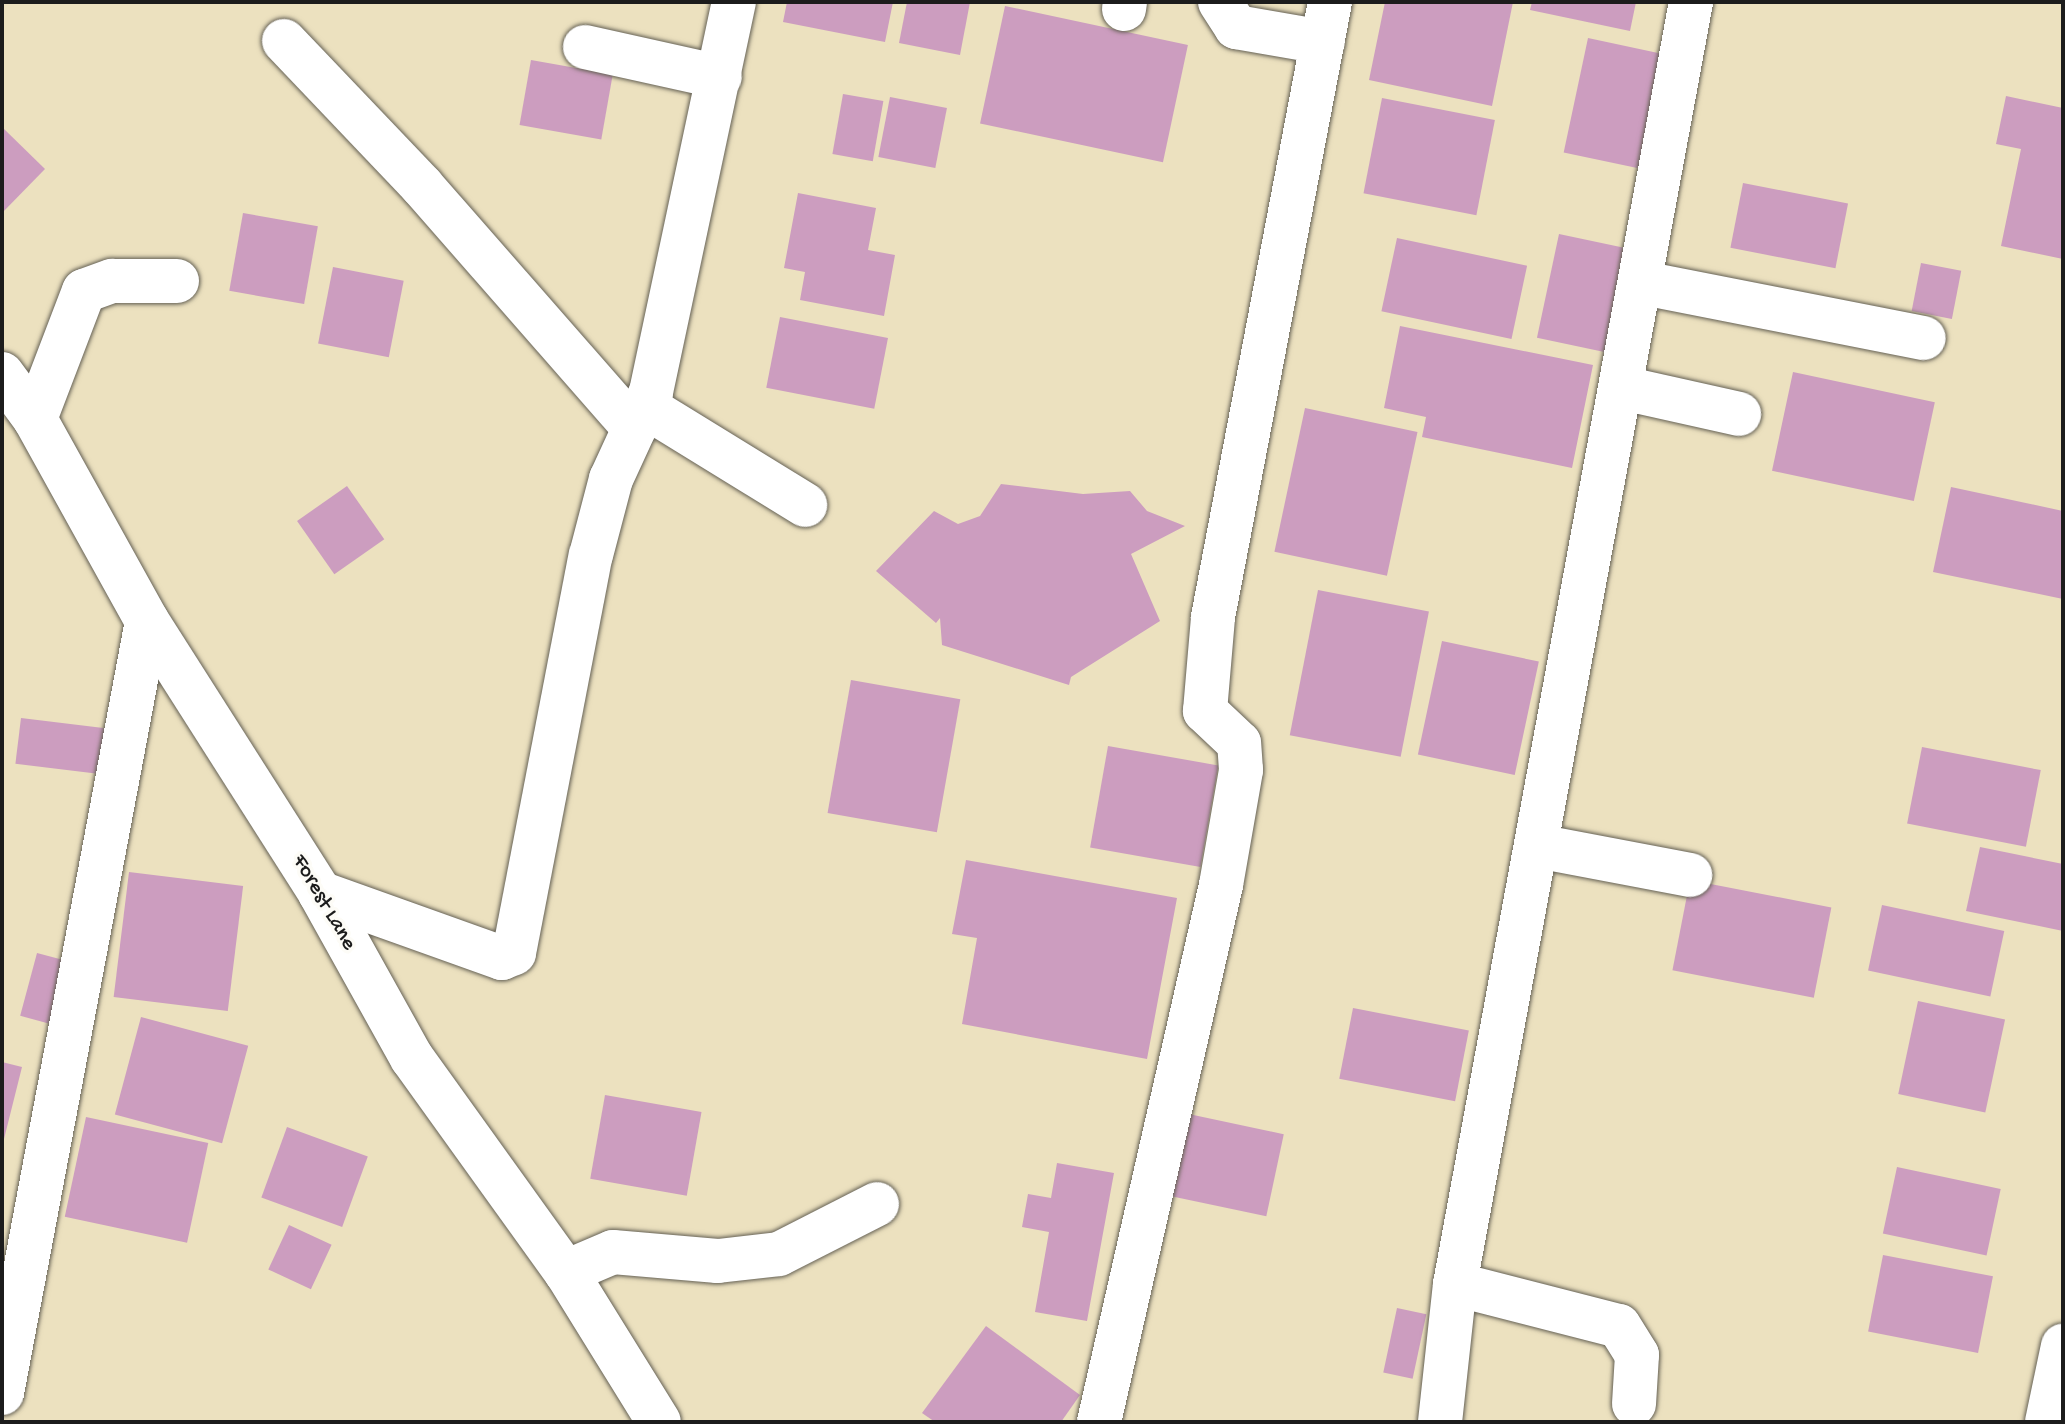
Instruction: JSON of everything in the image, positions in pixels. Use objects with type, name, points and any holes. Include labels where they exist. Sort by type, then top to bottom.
[{"type":"street","points":[[320,893],[502,958],[514,953],[591,555],[611,479],[640,417],[720,77],[734,2]]},
{"type":"street","points":[[1099,1422],[1221,885],[1241,770],[1239,743],[1205,711],[1213,617],[1326,22],[1236,27],[1220,2]]},
{"type":"street","points":[[1440,1422],[1455,1284],[1643,283],[1691,2]]},
{"type":"street","points":[[284,41],[640,417],[805,505]]},
{"type":"street","points":[[585,47],[720,77]]},
{"type":"street","points":[[35,419],[84,291],[112,281],[177,281]]},
{"type":"street","points":[[1643,283],[1924,338]]},
{"type":"street","name":"Forest Lane","points":[[2,374],[35,419],[147,621],[320,893],[412,1058],[566,1272],[659,1422]]},
{"type":"street","points":[[1623,388],[1739,414]]},
{"type":"street","points":[[2,1393],[147,621]]},
{"type":"street","points":[[1537,846],[1690,875]]},
{"type":"street","points":[[566,1272],[613,1252],[718,1261],[779,1254],[877,1204]]},
{"type":"street","points":[[1455,1284],[1619,1326],[1637,1355],[1634,1404]]},
{"type":"street","points":[[2047,1422],[2063,1346]]},
{"type":"building","points":[[787,2],[893,2],[885,42],[783,22]]},
{"type":"building","points":[[907,2],[970,2],[960,55],[899,43]]},
{"type":"building","points":[[1385,2],[1513,2],[1492,106],[1369,80]]},
{"type":"building","points":[[1532,2],[1636,2],[1630,31],[1530,10]]},
{"type":"building","points":[[1005,6],[1188,45],[1163,162],[980,123]]},
{"type":"building","points":[[1588,38],[1666,55],[1642,169],[1564,152]]},
{"type":"building","points":[[531,60],[613,74],[601,139],[520,125]]},
{"type":"building","points":[[843,94],[883,101],[873,161],[832,154]]},
{"type":"building","points":[[2006,96],[2063,108],[2063,259],[2001,246],[2021,149],[1996,144]]},
{"type":"building","points":[[890,97],[947,108],[935,168],[878,157]]},
{"type":"building","points":[[1382,98],[1495,120],[1476,215],[1363,193]]},
{"type":"building","points":[[2,127],[45,169],[2,213]]},
{"type":"building","points":[[1743,183],[1848,203],[1835,268],[1730,248]]},
{"type":"building","points":[[798,193],[876,208],[868,250],[895,255],[884,316],[800,300],[805,272],[784,268]]},
{"type":"building","points":[[243,213],[318,226],[304,304],[229,291]]},
{"type":"building","points":[[1559,234],[1644,252],[1622,356],[1537,338]]},
{"type":"building","points":[[1397,238],[1527,266],[1512,339],[1381,311]]},
{"type":"building","points":[[1921,263],[1961,271],[1952,319],[1912,311]]},
{"type":"building","points":[[333,267],[404,281],[389,357],[318,344]]},
{"type":"building","points":[[780,317],[888,338],[874,409],[766,388]]},
{"type":"building","points":[[1400,326],[1593,365],[1572,468],[1422,437],[1426,417],[1384,408]]},
{"type":"building","points":[[1793,372],[1935,402],[1914,501],[1772,471]]},
{"type":"building","points":[[1305,408],[1417,432],[1387,576],[1274,552]]},
{"type":"building","points":[[1001,484],[1083,494],[1130,491],[1147,511],[1185,526],[1131,554],[1160,621],[1071,677],[1069,685],[942,645],[940,618],[936,623],[876,571],[934,511],[958,524],[980,516]]},
{"type":"building","points":[[347,486],[384,539],[334,574],[297,521]]},
{"type":"building","points":[[1951,487],[2063,511],[2063,599],[1933,572]]},
{"type":"building","points":[[1318,590],[1429,612],[1401,757],[1290,735]]},
{"type":"building","points":[[1442,641],[1539,662],[1515,775],[1418,754]]},
{"type":"building","points":[[851,680],[960,699],[937,832],[828,813]]},
{"type":"building","points":[[21,718],[107,729],[102,774],[15,764]]},
{"type":"building","points":[[1108,746],[1218,765],[1200,867],[1090,847]]},
{"type":"building","points":[[1922,747],[2041,770],[2026,847],[1907,824]]},
{"type":"building","points":[[1980,847],[2063,864],[2063,931],[1966,911]]},
{"type":"building","points":[[966,860],[1177,898],[1147,1059],[962,1024],[977,938],[952,934]]},
{"type":"building","points":[[129,872],[243,886],[228,1011],[114,997]]},
{"type":"building","points":[[1690,880],[1831,907],[1814,998],[1672,970]]},
{"type":"building","points":[[1882,905],[2004,931],[1990,997],[1868,971]]},
{"type":"building","points":[[37,953],[75,963],[58,1026],[20,1016]]},
{"type":"building","points":[[1918,1001],[2005,1020],[1985,1112],[1898,1094]]},
{"type":"building","points":[[1353,1008],[1469,1031],[1455,1101],[1339,1079]]},
{"type":"building","points":[[141,1017],[248,1046],[222,1143],[115,1115]]},
{"type":"building","points":[[2,1062],[22,1067],[3,1143],[2,1143]]},
{"type":"building","points":[[605,1095],[702,1112],[687,1196],[590,1179]]},
{"type":"building","points":[[1184,1113],[1284,1134],[1266,1216],[1167,1195]]},
{"type":"building","points":[[86,1117],[208,1143],[187,1243],[65,1217]]},
{"type":"building","points":[[287,1127],[368,1156],[342,1227],[261,1197]]},
{"type":"building","points":[[1057,1163],[1114,1173],[1087,1321],[1035,1312],[1049,1232],[1022,1227],[1028,1194],[1051,1198]]},
{"type":"building","points":[[1897,1167],[2001,1189],[1987,1256],[1883,1234]]},
{"type":"building","points":[[289,1225],[332,1245],[311,1289],[268,1269]]},
{"type":"building","points":[[1883,1255],[1993,1276],[1978,1353],[1868,1332]]},
{"type":"building","points":[[1397,1308],[1426,1314],[1413,1379],[1383,1373]]},
{"type":"building","points":[[986,1326],[1080,1395],[1061,1422],[935,1422],[922,1413]]}]
